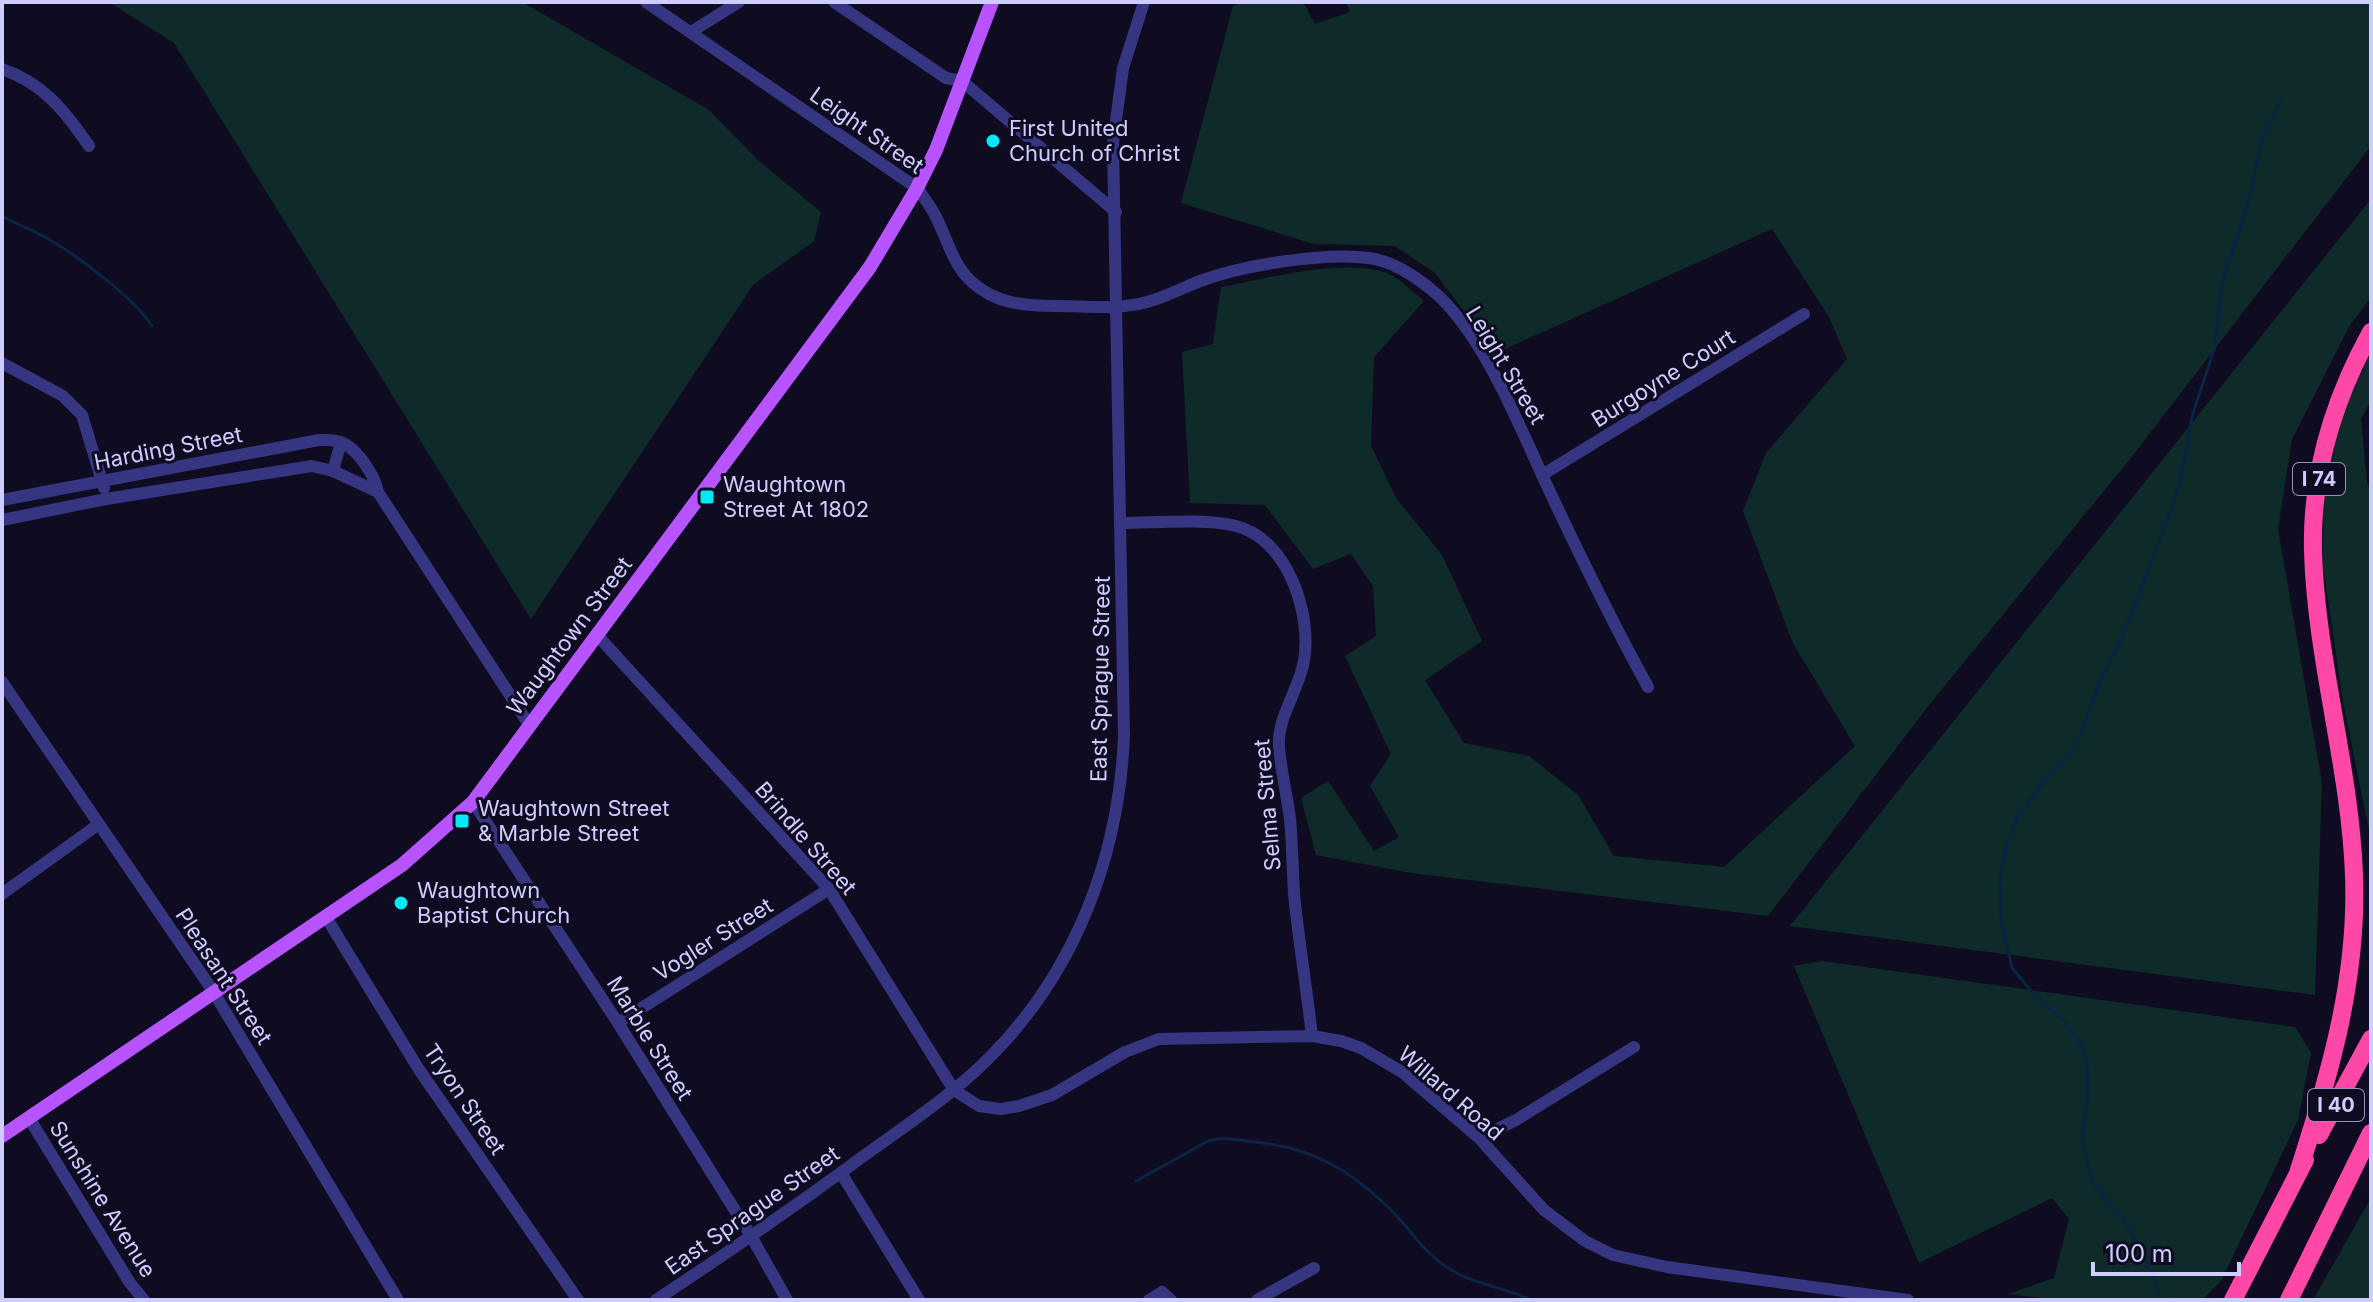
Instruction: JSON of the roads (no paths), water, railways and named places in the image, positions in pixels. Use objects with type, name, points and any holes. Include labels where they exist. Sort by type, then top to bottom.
[{"type":"highway","name":"I 74","points":[[2299,1170],[2343,1020],[2355,919],[2348,804],[2314,579],[2314,517],[2324,451],[2333,417],[2343,387],[2371,332]]},
{"type":"highway","name":"I 40","points":[[2233,1300],[2299,1170],[2371,1039]]},
{"type":"highway","name":"I 40","points":[[2289,1300],[2371,1133]]},
{"type":"highway","points":[[2313,1251],[2371,1159]]},
{"type":"main road","name":"Waughtown Street","points":[[2,1136],[402,865],[473,802],[870,267],[936,150],[992,2]]},
{"type":"street","name":"Leight Street","points":[[646,2],[917,188],[970,281],[998,300],[1033,306],[1117,306],[1144,303],[1202,281],[1262,264],[1340,257],[1370,258],[1400,267],[1435,292],[1468,331],[1515,411],[1614,625],[1648,687]]},
{"type":"street","points":[[691,32],[739,2]]},
{"type":"street","points":[[834,2],[946,78],[962,81],[1116,212]]},
{"type":"street","name":"East Sprague Street","points":[[656,1300],[841,1173],[954,1090],[990,1057],[1045,990],[1083,923],[1113,830],[1123,761],[1113,143],[1123,68],[1144,2]]},
{"type":"street","points":[[2,69],[27,79],[56,101],[89,146]]},
{"type":"street","name":"Burgoyne Court","points":[[1542,475],[1804,314]]},
{"type":"street","points":[[2,363],[63,396],[82,415],[106,499]]},
{"type":"street","name":"Harding Street","points":[[2,500],[319,440],[341,442]]},
{"type":"street","points":[[378,492],[333,471],[341,442],[354,451],[376,484],[378,492],[530,726]]},
{"type":"street","name":"Harding Street","points":[[2,520],[106,499],[312,466],[333,471]]},
{"type":"street","name":"Selma Street","points":[[1121,523],[1236,526],[1255,534],[1271,548],[1293,580],[1299,596],[1307,643],[1299,680],[1280,731],[1279,745],[1312,1036]]},
{"type":"street","name":"Brindle Street","points":[[597,635],[829,889],[954,1090]]},
{"type":"street","name":"Pleasant Street","points":[[2,682],[213,991],[398,1300]]},
{"type":"street","name":"Marble Street","points":[[473,802],[618,1023],[751,1236],[787,1300]]},
{"type":"street","points":[[2,894],[99,824]]},
{"type":"street","name":"Vogler Street","points":[[618,1023],[829,889]]},
{"type":"street","name":"Tryon Street","points":[[326,917],[418,1068],[578,1300]]},
{"type":"street","name":"Willard Road","points":[[954,1090],[988,1109],[1010,1108],[1052,1095],[1125,1052],[1159,1039],[1312,1036],[1341,1041],[1383,1060],[1479,1138],[1544,1210],[1585,1241],[1613,1255],[1667,1267],[1908,1300]]},
{"type":"street","points":[[1479,1138],[1516,1120],[1634,1047]]},
{"type":"street","name":"Sunshine Avenue","points":[[29,1118],[130,1283],[144,1300]]},
{"type":"street","points":[[841,1173],[919,1300]]},
{"type":"street","points":[[1257,1300],[1314,1268]]},
{"type":"street","points":[[1149,1300],[1167,1296]]},
{"type":"waterway","points":[[2162,1300],[2141,1248],[2122,1218],[2092,1182],[2082,1138],[2088,1095],[2087,1062],[2081,1045],[2066,1023],[2032,992],[2012,968],[2001,921],[2000,880],[2006,847],[2018,816],[2049,775],[2068,758],[2078,741],[2167,521],[2180,482],[2193,413],[2215,347],[2226,271],[2246,210],[2263,138],[2281,100]]},
{"type":"waterway","points":[[2,216],[47,238],[89,266],[132,302],[152,326]]},
{"type":"waterway","points":[[1136,1181],[1208,1141],[1242,1140],[1299,1151],[1315,1156],[1358,1182],[1386,1205],[1428,1252],[1445,1266],[1465,1277],[1531,1300]]},
{"type":"place","name":"First United Church of Christ","points":[[993,141]]},
{"type":"place","name":"Waughtown Street At 1802","points":[[707,497]]},
{"type":"place","name":"Waughtown Street & Marble Street","points":[[462,821]]},
{"type":"place","name":"Waughtown Baptist Church","points":[[401,903]]}]
